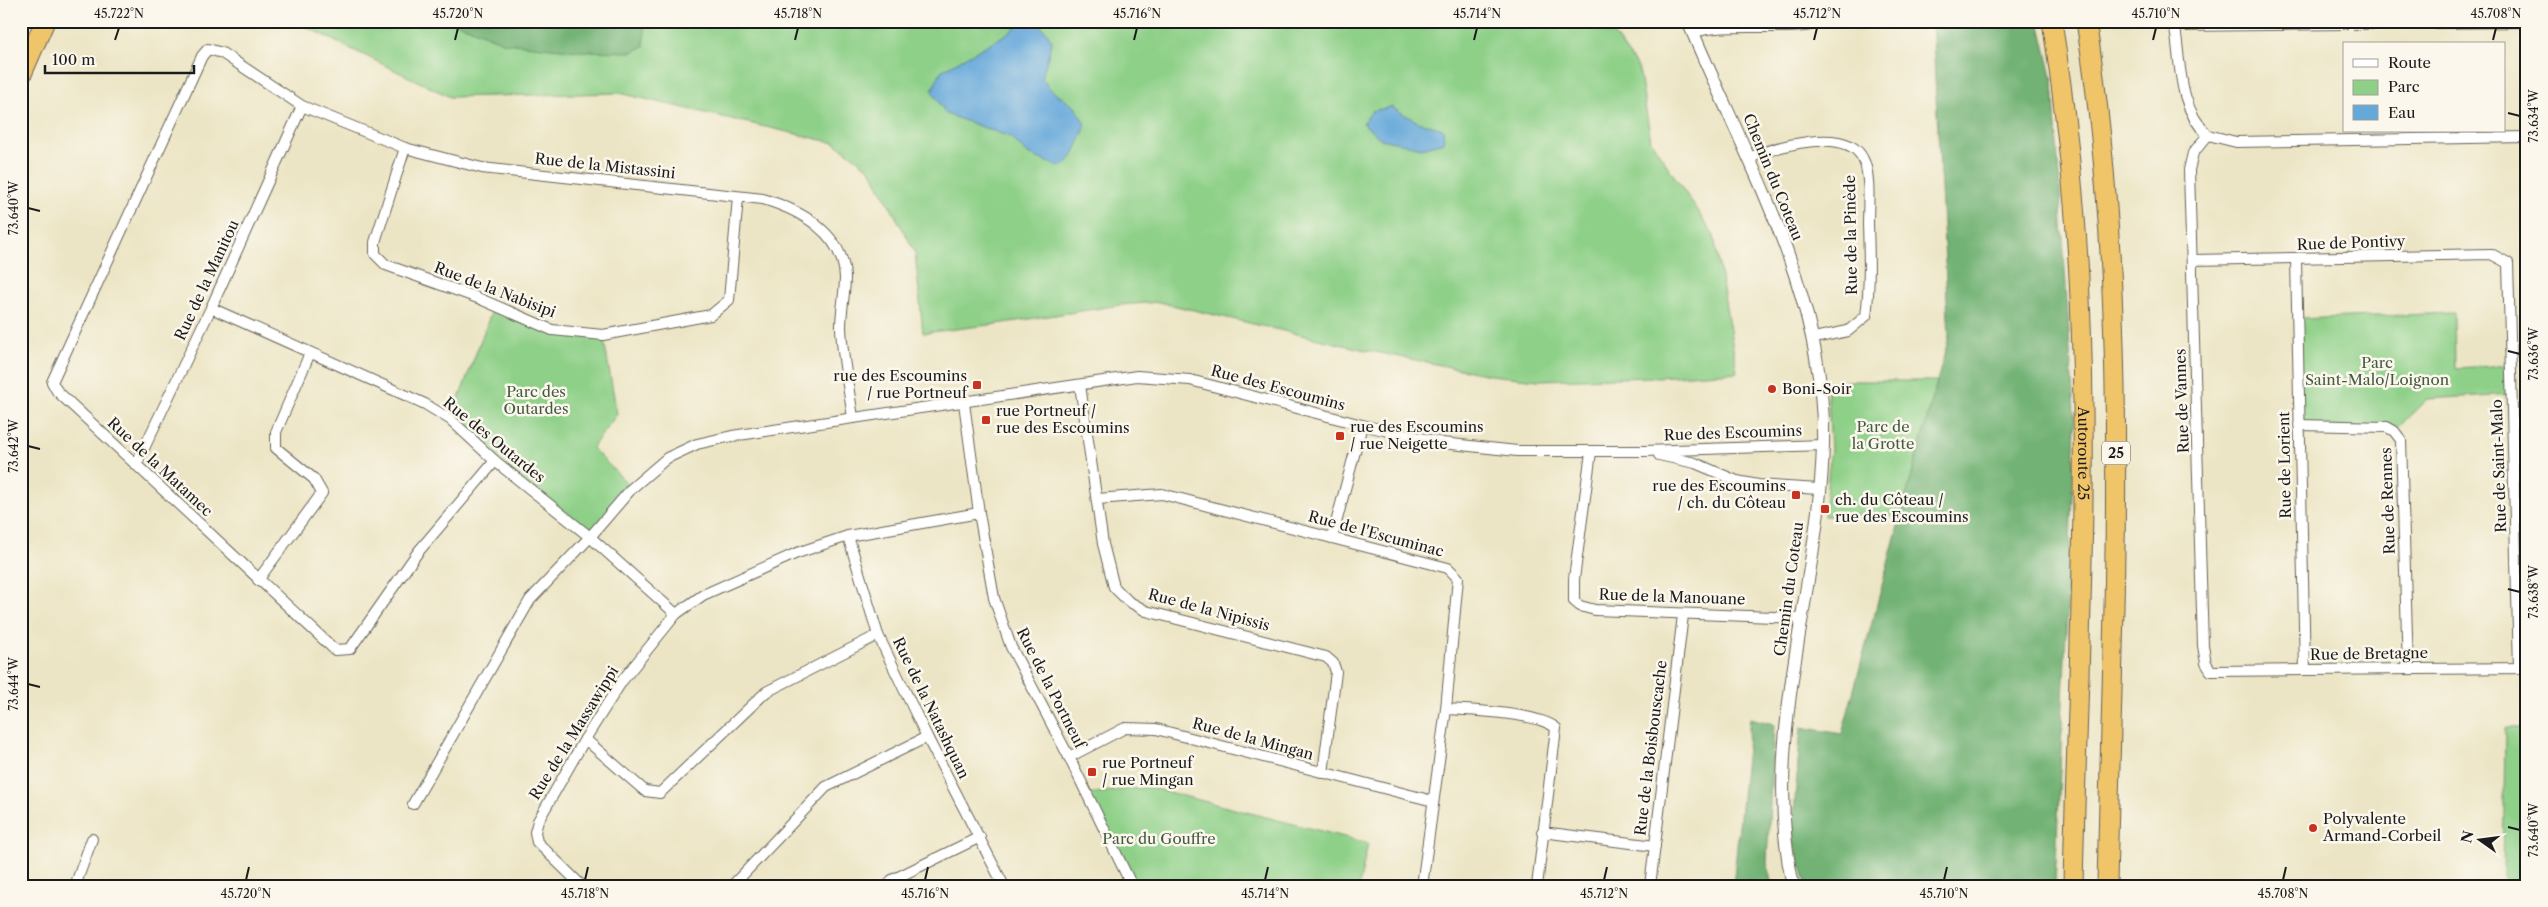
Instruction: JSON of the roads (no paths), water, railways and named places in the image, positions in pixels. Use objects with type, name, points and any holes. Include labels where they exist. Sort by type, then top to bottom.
[{"type":"highway","points":[[21,76],[46,21]]},
{"type":"highway","name":"Autoroute 25","points":[[2052,21],[2074,207],[2082,342],[2082,522],[2073,886]]},
{"type":"highway","name":"25","points":[[2086,21],[2106,186],[2116,360],[2107,886]]},
{"type":"street","name":"Chemin du Coteau","points":[[1688,21],[1749,158],[1796,278],[1814,338],[1821,396],[1823,445],[1819,489],[1782,773],[1783,820],[1792,886]]},
{"type":"street","points":[[1694,34],[1708,28],[1801,26],[1820,21]]},
{"type":"street","points":[[2527,22],[2174,24],[2186,105],[2199,127],[2208,135],[2236,142],[2527,137]]},
{"type":"street","name":"Rue de la Mistassini","points":[[208,50],[222,53],[302,106],[405,148],[482,168],[763,199],[790,207],[820,228],[838,249],[845,276],[841,328],[853,418]]},
{"type":"street","name":"Rue de la Matamec","points":[[208,50],[198,65],[52,382],[57,391],[335,650],[350,649],[418,552],[496,461]]},
{"type":"street","name":"Rue de la Manitou","points":[[136,465],[211,308],[302,106]]},
{"type":"street","name":"Rue de Vannes","points":[[2208,135],[2192,153],[2189,170],[2203,646],[2206,663],[2211,671]]},
{"type":"street","name":"Rue de la Pinède","points":[[1749,158],[1818,140],[1846,143],[1863,158],[1867,185],[1869,279],[1866,316],[1848,331],[1814,338]]},
{"type":"street","name":"Rue de la Nabisipi","points":[[405,148],[376,242],[375,254],[386,264],[478,298],[552,330],[603,335],[711,315],[729,300],[738,197]]},
{"type":"street","name":"Rue de Pontivy","points":[[2193,260],[2296,260],[2491,254],[2508,263]]},
{"type":"street","name":"Rue de Lorient","points":[[2296,260],[2305,670]]},
{"type":"street","name":"Rue de Saint-Malo","points":[[2508,263],[2523,668]]},
{"type":"street","name":"Rue des Outardes","points":[[211,308],[425,404],[451,420],[496,461],[590,537],[676,614]]},
{"type":"street","points":[[258,580],[322,493],[314,479],[276,448],[276,432],[310,353]]},
{"type":"street","name":"Rue des Escoumins","points":[[413,804],[530,600],[590,537],[632,488],[667,458],[697,444],[732,436],[1080,386],[1137,376],[1190,380],[1362,425],[1442,443],[1517,451],[1644,451],[1823,445]]},
{"type":"street","name":"Rue de la Nipissis","points":[[1080,386],[1103,544],[1114,587],[1128,600],[1146,611],[1326,657],[1333,663],[1336,672],[1323,772]]},
{"type":"street","name":"Rue de la Portneuf","points":[[964,403],[979,513],[994,598],[1011,647],[1069,757],[1130,885]]},
{"type":"street","points":[[1332,538],[1362,425]]},
{"type":"street","name":"Rue de Rennes","points":[[2299,425],[2387,427],[2394,431],[2401,440],[2408,668]]},
{"type":"street","name":"Rue des Escoumins","points":[[1644,451],[1695,463],[1737,481],[1758,485],[1819,489]]},
{"type":"street","name":"Rue de la Manouane","points":[[1591,452],[1574,579],[1574,601],[1580,606],[1596,610],[1683,615],[1802,618]]},
{"type":"street","name":"Rue de l'Escuminac","points":[[1097,499],[1162,494],[1448,568],[1458,578],[1446,709],[1422,886]]},
{"type":"street","name":"Rue de la Massawippi","points":[[582,886],[536,842],[535,832],[538,821],[585,739],[622,681],[676,614],[712,591],[797,552],[848,536],[979,513]]},
{"type":"street","name":"Rue de la Natashquan","points":[[848,536],[878,635],[927,737],[1004,886]]},
{"type":"street","name":"Rue de la Boisbouscache","points":[[1650,886],[1683,615]]},
{"type":"street","points":[[585,739],[645,791],[660,793],[766,692],[878,635]]},
{"type":"street","name":"Rue de Bretagne","points":[[2211,671],[2523,668]]},
{"type":"street","points":[[1446,709],[1488,712],[1534,720],[1551,724],[1556,728],[1537,886]]},
{"type":"street","name":"Rue de la Mingan","points":[[1069,757],[1125,728],[1151,728],[1433,801]]},
{"type":"street","points":[[732,886],[826,787],[927,737]]},
{"type":"street","points":[[1542,832],[1655,846]]},
{"type":"street","points":[[888,886],[892,880],[980,837]]},
{"type":"street","points":[[74,886],[92,843]]},
{"type":"water","points":[[1023,21],[1037,24],[1044,29],[1052,41],[1042,78],[1051,90],[1075,107],[1086,126],[1072,157],[1065,165],[1057,166],[1028,154],[1010,137],[946,114],[932,91],[941,71],[1010,32]]},
{"type":"water","points":[[1391,107],[1418,122],[1443,129],[1444,142],[1422,148],[1381,139],[1363,123],[1372,111]]},
{"type":"place","name":"rue des Escoumins / rue Portneuf","points":[[977,385]]},
{"type":"place","name":"Boni-Soir","points":[[1772,389]]},
{"type":"place","name":"rue Portneuf / rue des Escoumins","points":[[986,420]]},
{"type":"place","name":"rue des Escoumins / rue Neigette","points":[[1340,436]]},
{"type":"place","name":"rue des Escoumins / ch. du Côteau","points":[[1796,495]]},
{"type":"place","name":"ch. du Côteau / rue des Escoumins","points":[[1825,509]]},
{"type":"place","name":"rue Portneuf / rue Mingan","points":[[1092,772]]},
{"type":"place","name":"Polyvalente Armand-Corbeil","points":[[2313,828]]},
{"type":"park label","name":"Parc Saint-Malo/Loignon","points":[[2377,372]]},
{"type":"park label","name":"Parc des Outardes","points":[[536,400]]},
{"type":"park label","name":"Parc de la Grotte","points":[[1883,436]]},
{"type":"park label","name":"Parc du Gouffre","points":[[1159,839]]}]
